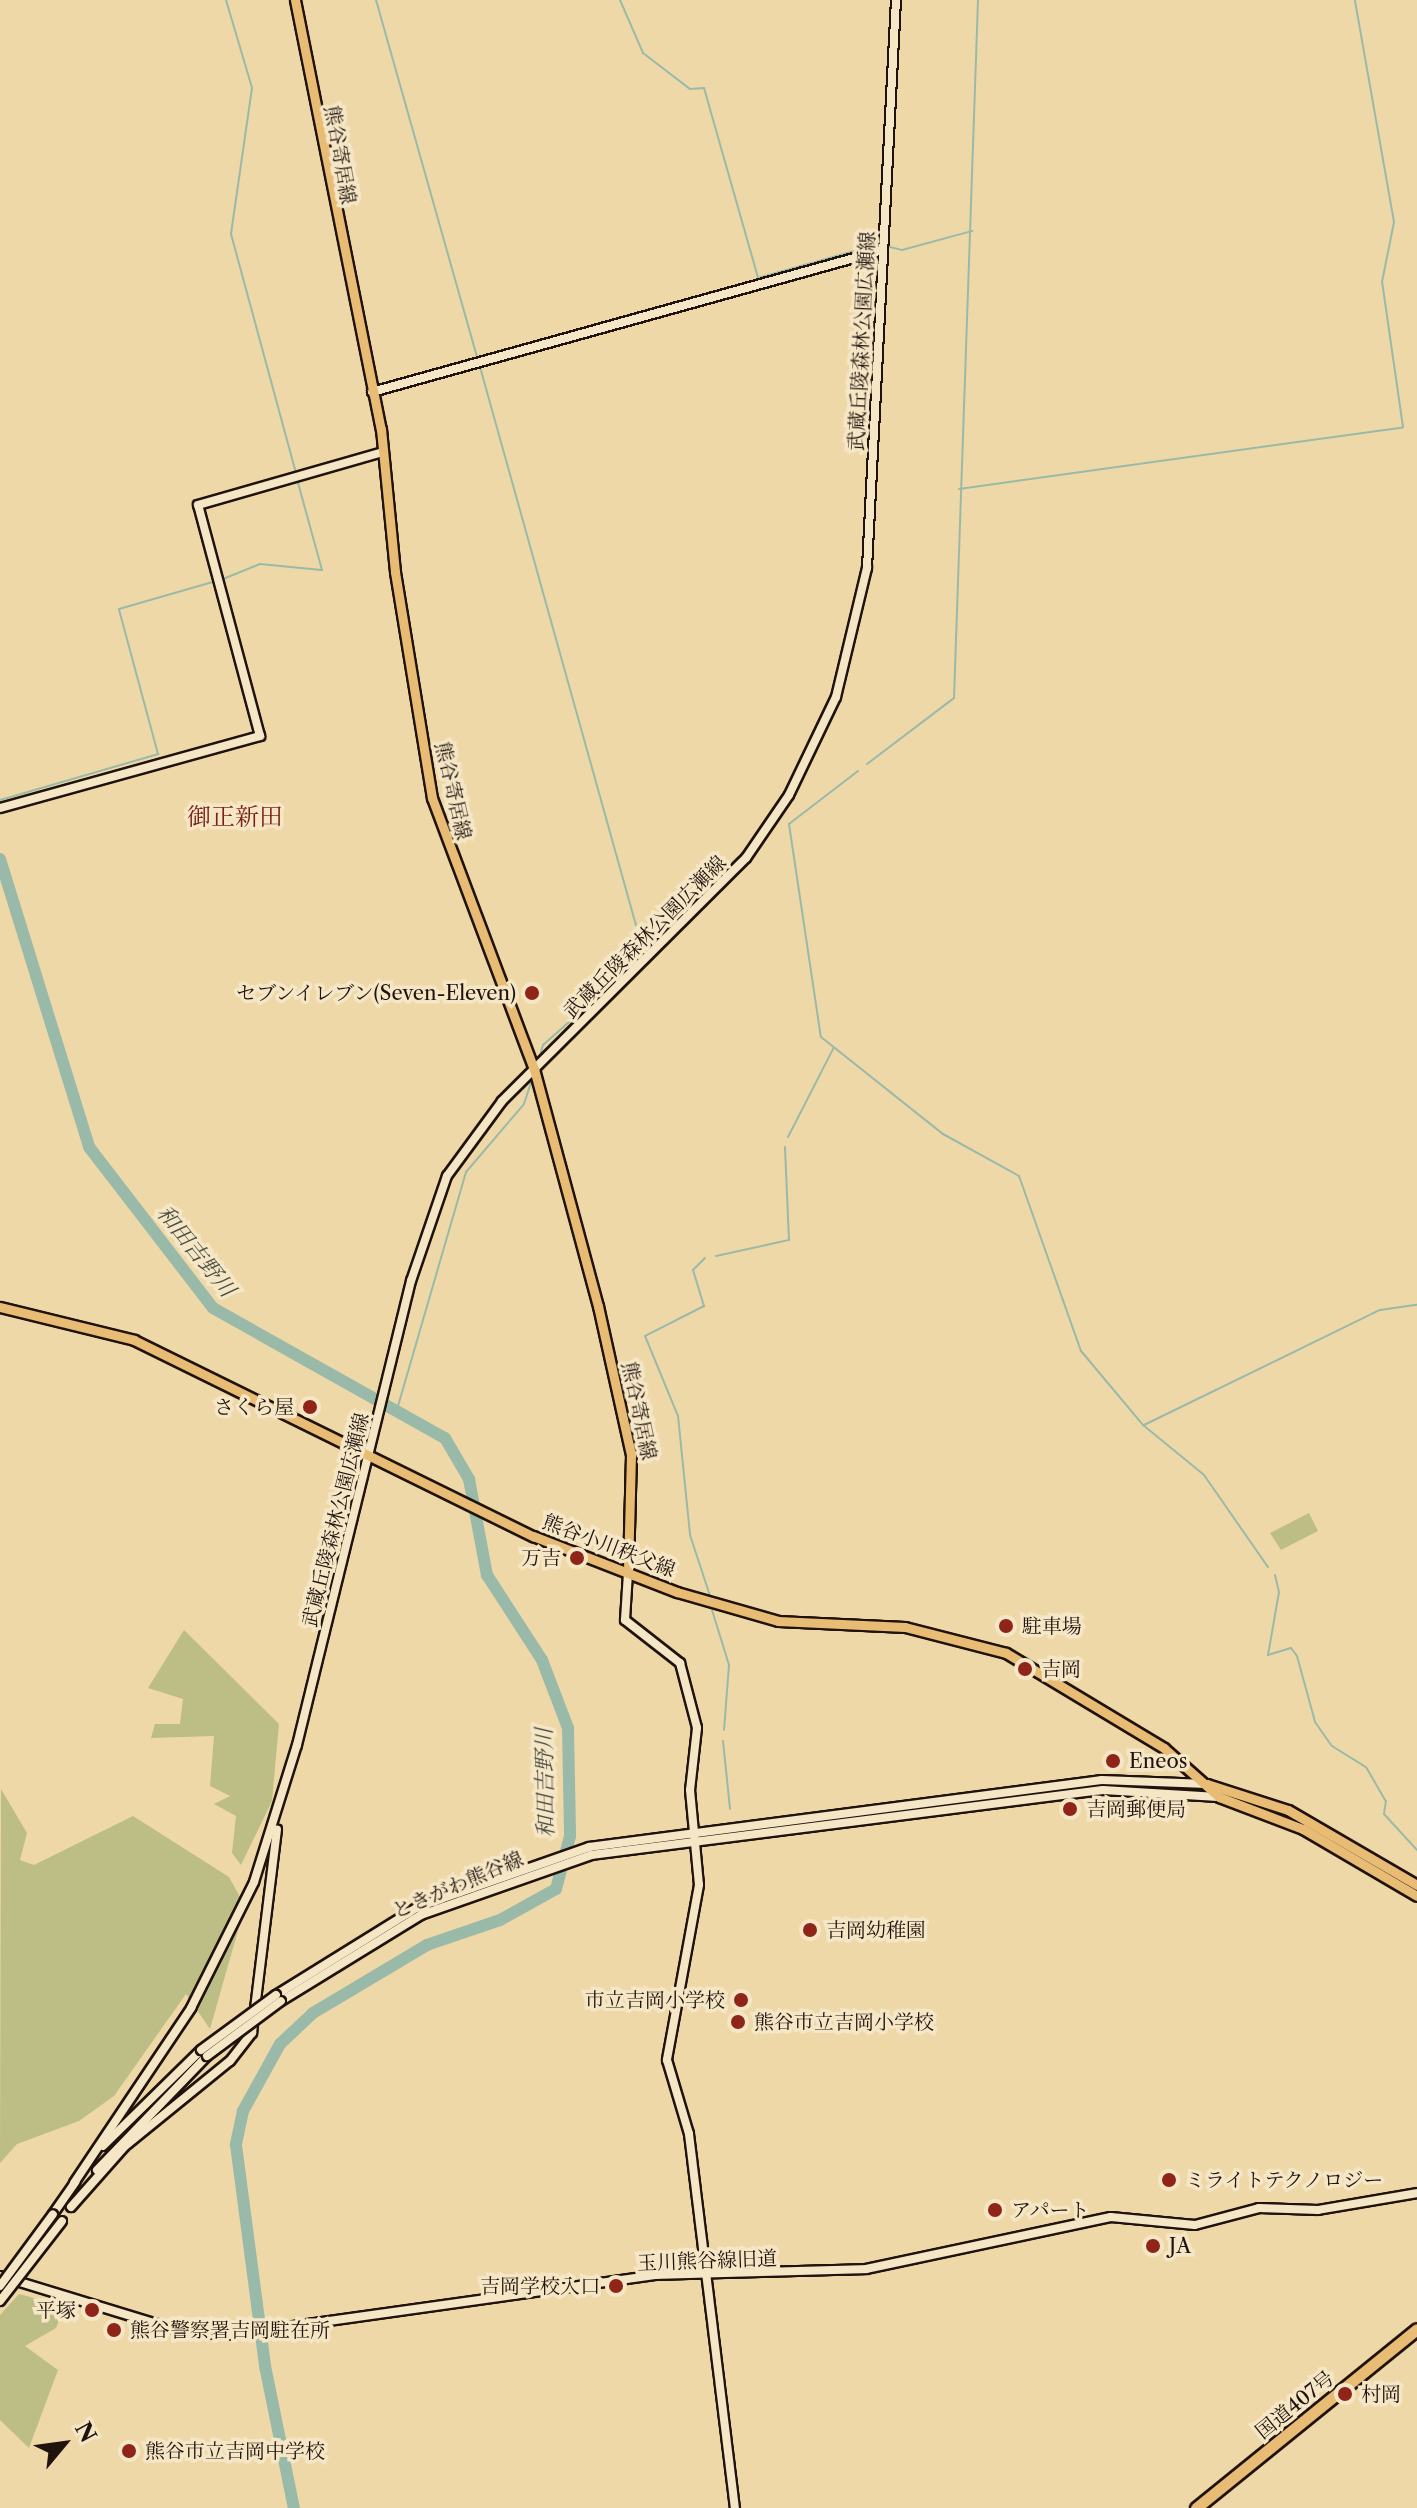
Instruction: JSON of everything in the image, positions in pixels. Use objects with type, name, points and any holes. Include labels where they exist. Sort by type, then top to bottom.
[{"type":"highway","name":"国道407号","points":[[1196,2508],[1417,2329]]},
{"type":"main road","name":"熊谷寄居線","points":[[295,0],[383,452],[395,572],[439,825],[536,1066],[631,1455],[628,1573]]},
{"type":"main road","name":"武蔵丘陵森林公園広瀬線","points":[[71,2207],[124,2147],[230,2061],[252,2033],[280,1809],[385,1387],[447,1176],[483,1122],[536,1066],[724,884],[783,805],[819,737],[867,568],[896,0]]},
{"type":"main road","points":[[372,392],[883,250]]},
{"type":"main road","points":[[0,808],[260,736],[198,505],[383,452]]},
{"type":"main road","name":"熊谷小川秩父線","points":[[0,1307],[134,1340],[487,1514],[628,1573],[778,1621],[900,1627],[988,1646],[1156,1742],[1219,1797],[1303,1829],[1417,1896]]},
{"type":"main road","points":[[628,1573],[625,1620],[680,1663],[691,1699],[696,1909],[667,2052],[689,2134],[735,2508]]},
{"type":"main road","name":"ときがわ熊谷線","points":[[0,2286],[74,2183],[128,2117],[204,2053],[278,1998],[421,1915],[535,1865],[590,1851],[696,1835],[1102,1780],[1207,1784]]},
{"type":"main road","name":"熊谷小川秩父線","points":[[1207,1784],[1288,1810],[1417,1885]]},
{"type":"main road","name":"ときがわ熊谷線","points":[[696,1835],[1114,1789],[1219,1797]]},
{"type":"main road","name":"武蔵丘陵森林公園広瀬線","points":[[74,2183],[224,1950],[280,1809]]},
{"type":"main road","name":"ときがわ熊谷線","points":[[0,2301],[132,2127],[204,2053]]},
{"type":"main road","name":"玉川熊谷線旧道","points":[[0,2276],[177,2330],[257,2332],[706,2273],[845,2271],[1111,2217],[1195,2225],[1259,2208],[1318,2210],[1417,2193]]},
{"type":"green space","points":[[1309,1513],[1318,1531],[1281,1550],[1270,1533]]},
{"type":"green space","points":[[184,1630],[279,1724],[272,1801],[241,1865],[232,1853],[236,1816],[214,1804],[230,1796],[210,1786],[214,1736],[151,1738],[155,1724],[180,1724],[183,1699],[148,1688]]},
{"type":"green space","points":[[1,1789],[27,1833],[20,1860],[34,1865],[133,1816],[229,1877],[245,1906],[210,2029],[186,1994],[114,2096],[79,2121],[17,2144],[0,2163]]},
{"type":"green space","points":[[19,2294],[65,2306],[56,2328],[25,2346],[58,2370],[29,2448],[0,2420],[0,2315]]},
{"type":"waterway","points":[[226,0],[252,88],[231,234],[296,473]]},
{"type":"waterway","points":[[376,0],[478,360]]},
{"type":"waterway","points":[[620,0],[643,53],[690,89],[704,88],[758,278],[879,244]]},
{"type":"waterway","points":[[867,764],[954,698],[978,0]]},
{"type":"waterway","points":[[959,489],[1403,427],[1382,282],[1394,222],[1355,0]]},
{"type":"waterway","points":[[886,246],[902,250],[972,231]]},
{"type":"waterway","points":[[480,367],[644,954]]},
{"type":"waterway","points":[[223,579],[260,564],[322,570],[297,479]]},
{"type":"waterway","points":[[0,800],[158,754],[119,609],[216,581]]},
{"type":"waterway","points":[[858,771],[789,824],[821,1037],[943,1134],[1019,1176],[1081,1351],[1143,1425],[1204,1475],[1268,1567]]},
{"type":"waterway","name":"和田吉野川","points":[[0,859],[89,1147],[213,1308],[445,1438],[469,1479],[487,1575],[542,1660],[568,1728],[570,1836],[556,1889],[500,1920],[427,1945],[313,2013],[280,2044],[243,2111],[236,2145],[265,2366],[294,2508]]},
{"type":"waterway","points":[[539,1059],[543,1045],[629,969]]},
{"type":"waterway","points":[[788,1137],[833,1049]]},
{"type":"waterway","points":[[398,1406],[466,1172],[524,1104],[532,1080]]},
{"type":"waterway","points":[[716,1256],[789,1240],[785,1147]]},
{"type":"waterway","points":[[705,1258],[693,1270],[704,1306],[645,1336],[678,1416],[690,1535],[710,1596]]},
{"type":"waterway","points":[[1144,1425],[1380,1310],[1417,1305]]},
{"type":"waterway","points":[[1275,1575],[1279,1592],[1268,1655],[1291,1648],[1297,1656],[1315,1722],[1332,1746],[1366,1767],[1386,1801],[1384,1814],[1417,1850]]},
{"type":"waterway","points":[[712,1610],[729,1665],[724,1730]]},
{"type":"waterway","points":[[723,1741],[730,1809]]},
{"type":"place","name":"セブンイレブン(Seven-Eleven)","points":[[532,993]]},
{"type":"place","name":"さくら屋","points":[[310,1407]]},
{"type":"place","name":"万吉","points":[[577,1558]]},
{"type":"place","name":"駐車場","points":[[1006,1626]]},
{"type":"place","name":"吉岡","points":[[1025,1669]]},
{"type":"place","name":"Eneos","points":[[1113,1761]]},
{"type":"place","name":"吉岡郵便局","points":[[1070,1809]]},
{"type":"place","name":"吉岡幼稚園","points":[[810,1930]]},
{"type":"place","name":"市立吉岡小学校","points":[[741,2000]]},
{"type":"place","name":"熊谷市立吉岡小学校","points":[[738,2022]]},
{"type":"place","name":"ミライトテクノロジー","points":[[1169,2180]]},
{"type":"place","name":"アパート","points":[[995,2210]]},
{"type":"place","name":"JA","points":[[1153,2246]]},
{"type":"place","name":"吉岡学校入口","points":[[616,2286]]},
{"type":"place","name":"平塚","points":[[92,2310]]},
{"type":"place","name":"熊谷警察署吉岡駐在所","points":[[114,2330]]},
{"type":"place","name":"村岡","points":[[1345,2394]]},
{"type":"place","name":"熊谷市立吉岡中学校","points":[[129,2451]]},
{"type":"district","name":"御正新田","points":[[235,817]]}]
